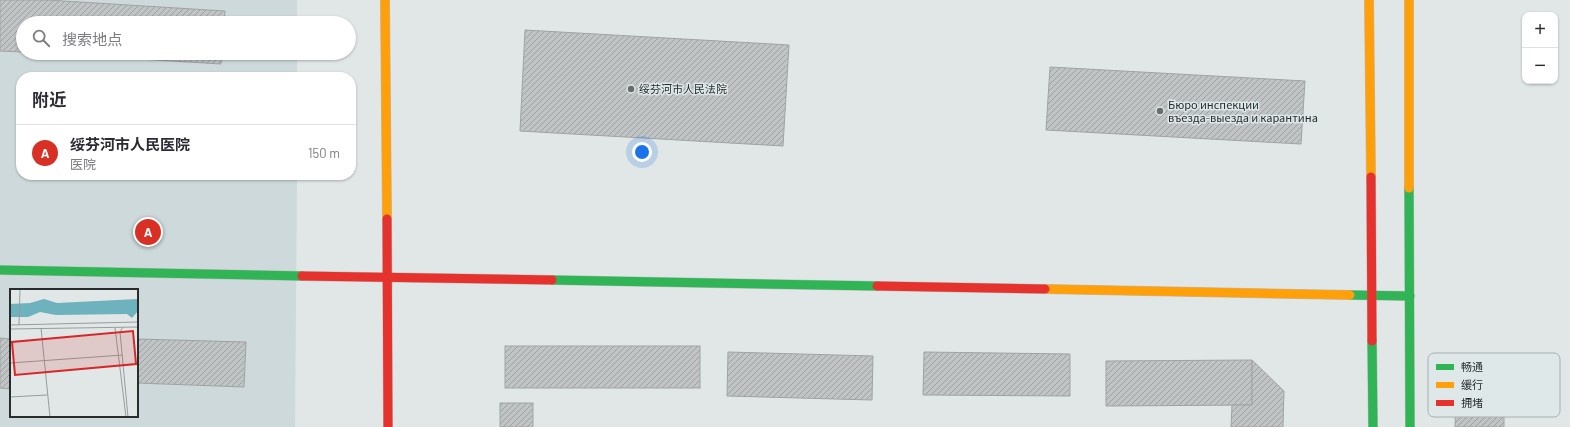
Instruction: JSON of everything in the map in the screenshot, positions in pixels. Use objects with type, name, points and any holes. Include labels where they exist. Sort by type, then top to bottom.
[{"type":"street","points":[[385,0],[388,427]]},
{"type":"street","points":[[1369,0],[1373,427]]},
{"type":"street","points":[[1409,0],[1410,427]]},
{"type":"street","points":[[0,270],[1410,296]]},
{"type":"shaded area","points":[[0,0],[297,0],[297,16],[16,16],[16,60],[297,60],[297,72],[16,72],[16,180],[297,180],[295,427],[0,427]]},
{"type":"building","points":[[0,0],[47,0],[225,11],[225,16],[16,16],[16,52],[0,51]]},
{"type":"building","points":[[525,30],[789,45],[783,146],[520,131]]},
{"type":"building","points":[[155,60],[221,60],[221,64]]},
{"type":"building","points":[[1050,67],[1305,81],[1301,144],[1046,130]]},
{"type":"building","points":[[0,338],[10,339],[10,389],[0,388]]},
{"type":"building","points":[[138,339],[246,342],[244,387],[138,383]]},
{"type":"building","points":[[505,346],[700,346],[700,388],[505,388]]},
{"type":"building","points":[[728,352],[873,356],[872,400],[727,396]]},
{"type":"building","points":[[924,352],[1070,354],[1070,396],[923,395]]},
{"type":"building","points":[[1252,360],[1252,405],[1106,406],[1106,361]]},
{"type":"building","points":[[1252,360],[1284,391],[1283,427],[1231,427],[1232,405],[1252,405]]},
{"type":"building","points":[[500,403],[533,403],[533,427],[500,427]]},
{"type":"building","points":[[1455,417],[1504,417],[1504,427],[1455,427]]},
{"type":"traffic: fast","points":[[1409,188],[1410,427]]},
{"type":"traffic: fast","points":[[0,270],[302,276]]},
{"type":"traffic: fast","points":[[552,280],[877,286]]},
{"type":"traffic: fast","points":[[1350,295],[1410,296]]},
{"type":"traffic: fast","points":[[1372,341],[1373,427]]},
{"type":"traffic: slow","points":[[385,0],[387,219]]},
{"type":"traffic: slow","points":[[1369,0],[1371,177]]},
{"type":"traffic: slow","points":[[1409,0],[1409,188]]},
{"type":"traffic: slow","points":[[1045,289],[1350,295]]},
{"type":"traffic: jam","points":[[1371,177],[1372,341]]},
{"type":"traffic: jam","points":[[387,219],[388,427]]},
{"type":"traffic: jam","points":[[302,276],[552,280]]},
{"type":"traffic: jam","points":[[877,286],[1045,289]]},
{"type":"place","name":"绥芬河市人民法院","points":[[631,89]]},
{"type":"place","name":"Бюро инспекции въезда-выезда и карантина","points":[[1160,111]]},
{"type":"place","name":"绥芬河市人民医院","points":[[148,232]]}]
